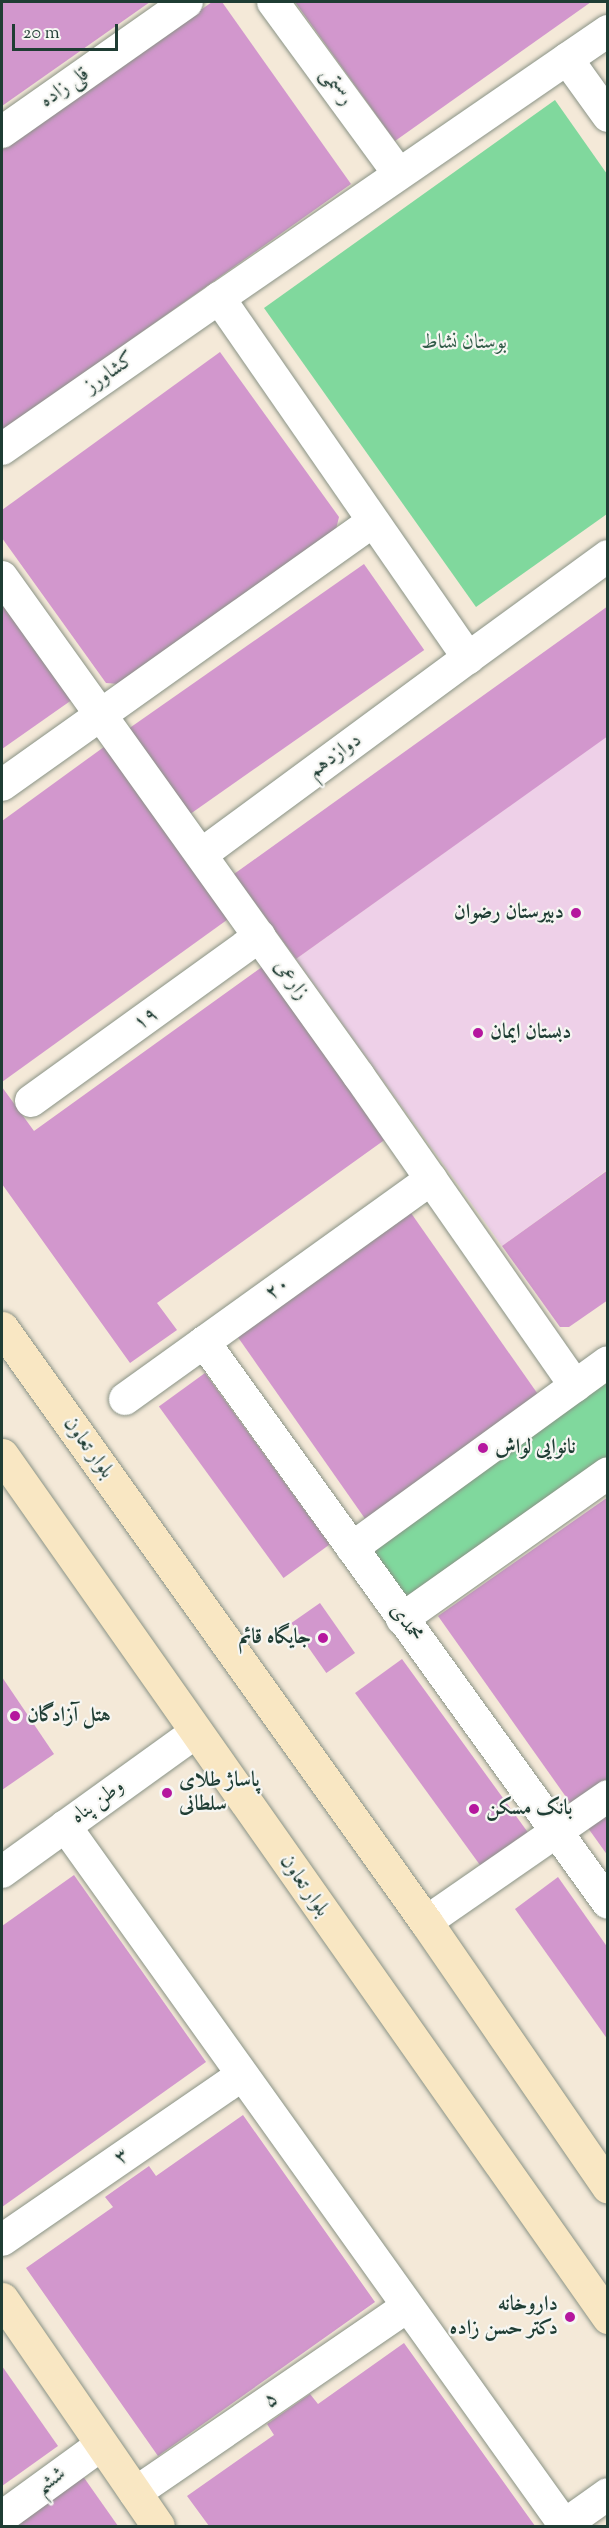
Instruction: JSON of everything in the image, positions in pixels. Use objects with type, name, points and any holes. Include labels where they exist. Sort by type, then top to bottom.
[{"type":"main road","name":"بلوار تعاون","points":[[2,1328],[426,1922],[608,2187]]},
{"type":"main road","name":"بلوار تعاون","points":[[2,1455],[195,1733],[608,2317]]},
{"type":"main road","points":[[2,2299],[158,2526]]},
{"type":"street","name":"قلی زاده","points":[[2,132],[187,2]]},
{"type":"street","name":"رستمی","points":[[273,2],[398,172]]},
{"type":"street","name":"کشاورز","points":[[2,449],[398,172],[608,31]]},
{"type":"street","points":[[567,59],[608,116]]},
{"type":"street","points":[[219,298],[468,658]]},
{"type":"street","points":[[2,785],[373,521]]},
{"type":"street","name":"دوازدهم","points":[[202,855],[608,556]]},
{"type":"street","name":"زارعی","points":[[2,577],[260,936],[575,1386]]},
{"type":"street","name":"۱۹","points":[[31,1101],[260,936]]},
{"type":"street","name":"۲۰","points":[[125,1399],[431,1179]]},
{"type":"street","name":"محمدی","points":[[204,1342],[608,1903]]},
{"type":"street","points":[[352,1548],[608,1362]]},
{"type":"street","points":[[402,1619],[608,1473]]},
{"type":"street","name":"وطن پناه","points":[[2,1872],[195,1733]]},
{"type":"street","points":[[426,1922],[608,1796]]},
{"type":"street","points":[[65,1826],[564,2526],[608,2494]]},
{"type":"street","name":"۳","points":[[2,2240],[242,2075]]},
{"type":"street","name":"۵","points":[[135,2493],[407,2307]]},
{"type":"street","name":"ششم","points":[[2,2517],[101,2445]]},
{"type":"shaded area","name":"دبستان ایمان","points":[[607,736],[607,1170],[502,1246],[296,959]]},
{"type":"green space","name":"بوستان نشاط","points":[[555,100],[607,174],[607,514],[476,607],[264,308]]},
{"type":"green space","points":[[607,1373],[607,1465],[409,1607],[366,1546]]},
{"type":"building","points":[[2,2],[150,2],[2,106]]},
{"type":"building","points":[[212,2],[222,2],[351,184],[2,431],[2,150]]},
{"type":"building","points":[[295,2],[591,2],[395,141]]},
{"type":"building","points":[[220,352],[339,517],[336,529],[119,684],[106,683],[2,538],[2,510]]},
{"type":"building","points":[[364,564],[424,650],[189,815],[129,729]]},
{"type":"building","points":[[2,593],[76,697],[2,749]]},
{"type":"building","points":[[608,606],[608,736],[296,959],[234,874]]},
{"type":"building","points":[[108,744],[231,917],[2,1082],[2,821]]},
{"type":"building","points":[[266,964],[390,1136],[157,1303],[177,1330],[130,1363],[2,1184],[2,1087],[34,1131]]},
{"type":"building","points":[[608,1170],[608,1300],[569,1327],[560,1327],[502,1246]]},
{"type":"building","points":[[411,1213],[542,1401],[368,1523],[237,1335]]},
{"type":"building","points":[[205,1373],[330,1545],[283,1578],[159,1407]]},
{"type":"building","points":[[608,1497],[608,1778],[571,1804],[438,1616]]},
{"type":"building","name":"جایگاه قائم","points":[[320,1603],[355,1653],[326,1673],[291,1623]]},
{"type":"building","points":[[402,1659],[533,1839],[486,1874],[355,1693]]},
{"type":"building","name":"هتل آزادگان","points":[[2,1677],[54,1754],[2,1790]]},
{"type":"building","points":[[608,1815],[608,1856],[588,1828]]},
{"type":"building","points":[[74,1875],[206,2062],[2,2207],[2,1926]]},
{"type":"building","points":[[558,1877],[608,1948],[608,2040],[515,1909]]},
{"type":"building","points":[[243,2115],[375,2302],[158,2456],[26,2268],[113,2207],[105,2197],[149,2166],[156,2176]]},
{"type":"building","points":[[404,2343],[535,2526],[209,2526],[187,2496],[274,2435],[267,2424],[310,2394],[318,2404]]},
{"type":"building","points":[[2,2366],[58,2446],[2,2486]]},
{"type":"building","points":[[80,2472],[118,2526],[3,2526]]},
{"type":"place","name":"دبیرستان رضوان","points":[[576,913]]},
{"type":"place","name":"دبستان ایمان","points":[[478,1033]]},
{"type":"place","name":"نانوایی لواش","points":[[483,1448]]},
{"type":"place","name":"جایگاه قائم","points":[[323,1638]]},
{"type":"place","name":"هتل آزادگان","points":[[15,1716]]},
{"type":"place","name":"پاساژ طلای سلطانی","points":[[167,1793]]},
{"type":"place","name":"بانک مسکن","points":[[474,1809]]},
{"type":"place","name":"داروخانه دکتر حسن زاده","points":[[570,2317]]}]
